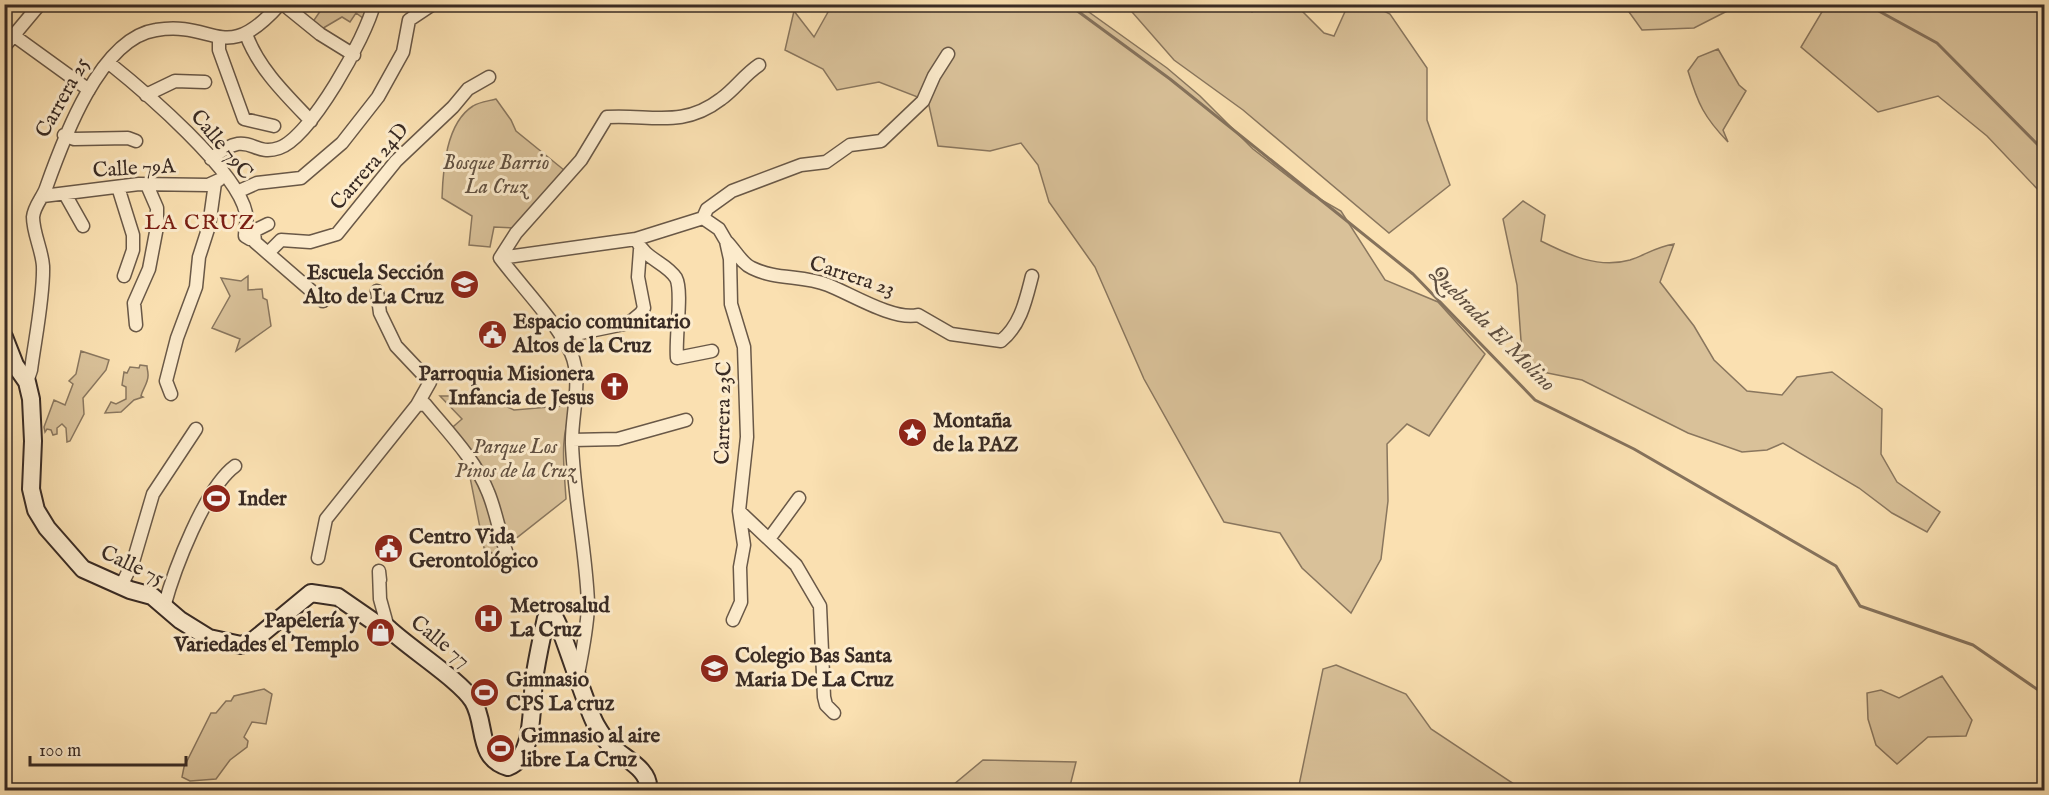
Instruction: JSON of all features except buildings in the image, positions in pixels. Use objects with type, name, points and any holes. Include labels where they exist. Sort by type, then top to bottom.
[{"type":"street","points":[[4,47],[40,4]]},
{"type":"street","points":[[282,4],[320,34],[354,55]]},
{"type":"street","name":"Carrera 25","points":[[31,489],[33,419],[27,382],[31,370],[43,265],[33,216],[43,196],[64,135],[89,90],[125,42],[143,32],[183,29],[219,38],[246,34],[263,23],[282,4]]},
{"type":"street","points":[[211,159],[227,146],[240,142],[266,148],[280,147],[311,121],[354,55],[370,22],[374,4]]},
{"type":"street","points":[[237,192],[257,183],[301,178],[342,143],[378,97],[403,51],[409,20],[434,4]]},
{"type":"street","points":[[246,34],[277,85],[311,121]]},
{"type":"street","points":[[13,35],[89,90]]},
{"type":"street","points":[[219,38],[219,50],[244,119],[274,126]]},
{"type":"street","points":[[500,258],[638,244],[703,218],[707,209],[732,191],[801,165],[826,162],[850,145],[881,141],[922,101],[948,54]]},
{"type":"street","name":"Calle 79C","points":[[109,63],[172,116],[211,159],[220,180],[237,192],[247,213],[245,236],[250,239],[254,231]]},
{"type":"street","points":[[500,258],[516,232],[580,160],[607,117],[669,120],[693,114],[721,99],[746,73],[759,65]]},
{"type":"street","name":"Carrera 24D","points":[[268,253],[281,240],[310,242],[337,234],[396,160],[453,107],[468,89],[489,77]]},
{"type":"street","points":[[146,95],[176,81],[205,82]]},
{"type":"street","points":[[64,135],[74,139],[128,138],[136,141]]},
{"type":"street","points":[[171,394],[166,381],[186,310],[196,287],[199,257],[220,180]]},
{"type":"street","name":"Calle 79A","points":[[43,196],[147,185],[208,185],[220,180]]},
{"type":"street","points":[[136,325],[134,303],[149,269],[157,227],[157,208],[147,185]]},
{"type":"street","points":[[118,187],[133,235],[132,250],[124,276]]},
{"type":"street","points":[[65,194],[83,226]]},
{"type":"street","points":[[703,218],[719,229],[726,241]]},
{"type":"street","points":[[254,231],[268,224]]},
{"type":"street","name":"Calle 79C","points":[[254,231],[255,242],[323,301]]},
{"type":"street","name":"Carrera 23","points":[[726,241],[748,267],[766,275],[806,279],[828,285],[878,307],[910,317],[918,315],[951,334],[972,338],[1002,341],[1008,336],[1025,308],[1032,276]]},
{"type":"street","name":"Carrera 23C","points":[[726,241],[730,259],[731,304],[744,347],[747,437],[739,510],[744,545],[740,567],[741,602],[733,620]]},
{"type":"street","points":[[561,337],[628,323],[644,308],[638,277],[638,244]]},
{"type":"street","name":"Carrera 23C","points":[[638,244],[675,277],[679,288],[675,339],[677,358],[712,351]]},
{"type":"street","points":[[500,258],[561,337],[572,355],[574,496],[585,566],[588,606],[578,681]]},
{"type":"street","points":[[318,558],[326,519],[417,405],[430,382],[396,346],[380,313],[377,291]]},
{"type":"street","points":[[4,337],[15,365],[27,382]]},
{"type":"street","points":[[417,405],[425,404],[452,434],[472,464],[488,491],[506,551]]},
{"type":"street","points":[[572,440],[618,439],[686,420]]},
{"type":"street","points":[[121,586],[133,562],[153,494],[196,429]]},
{"type":"street","points":[[164,607],[181,558],[209,498],[223,474],[235,466]]},
{"type":"street","name":"Calle 75","points":[[31,489],[36,510],[47,528],[83,569],[121,586],[152,596],[208,638],[241,645],[254,640],[311,592],[325,594]]},
{"type":"street","points":[[769,539],[799,498]]},
{"type":"street","points":[[739,510],[796,565],[820,606],[824,697],[826,705],[834,713]]},
{"type":"street","points":[[380,580],[379,571],[380,599],[388,628]]},
{"type":"street","name":"Calle 77","points":[[325,594],[338,597],[380,626],[388,628],[467,693],[477,712],[482,740],[488,752],[499,764],[508,767],[520,759],[525,748],[530,728],[534,675],[549,614],[552,614],[558,619],[578,681],[595,723],[613,748],[643,772],[649,781],[648,790]]},
{"type":"green space","points":[[1144,4],[1246,5],[1252,12],[1259,5],[1296,5],[1324,33],[1334,36],[1348,5],[1372,5],[1390,14],[1427,68],[1427,120],[1450,185],[1389,233],[1243,110],[1174,60],[1132,12]]},
{"type":"green space","points":[[321,5],[371,5],[367,21],[356,13],[350,22],[342,17],[320,30],[312,23],[323,7]]},
{"type":"green space","points":[[832,5],[1079,5],[1167,68],[1200,96],[1253,149],[1311,194],[1341,211],[1385,280],[1438,302],[1485,354],[1429,436],[1407,424],[1387,444],[1388,501],[1381,559],[1351,613],[1302,568],[1280,533],[1224,522],[1144,379],[1095,267],[1049,202],[1038,165],[1021,143],[990,151],[938,146],[928,101],[879,82],[837,90],[823,69],[785,50],[794,11],[814,37]]},
{"type":"green space","points":[[1624,5],[1739,5],[1694,28],[1642,30]]},
{"type":"green space","points":[[1826,5],[2044,5],[2044,196],[1987,136],[1938,96],[1878,112],[1801,47]]},
{"type":"green space","points":[[1718,49],[1739,85],[1746,91],[1723,130],[1728,142],[1703,110],[1688,71],[1698,57]]},
{"type":"green space","name":"Bosque Barrio La Cruz","points":[[496,99],[516,131],[564,170],[515,228],[494,227],[490,247],[469,245],[472,216],[442,198],[445,161],[452,135],[464,114],[475,105]]},
{"type":"green space","points":[[1523,201],[1545,215],[1541,241],[1584,259],[1607,263],[1630,260],[1674,244],[1660,282],[1694,326],[1714,360],[1747,391],[1782,395],[1797,377],[1832,372],[1882,409],[1881,454],[1897,482],[1940,512],[1927,532],[1892,513],[1859,488],[1783,443],[1767,450],[1742,452],[1688,433],[1582,380],[1523,368],[1517,285],[1503,219]]},
{"type":"green space","points":[[248,276],[248,290],[262,289],[263,298],[267,300],[271,326],[236,351],[240,339],[212,328],[230,296],[221,278],[241,281]]},
{"type":"green space","points":[[81,351],[109,360],[106,370],[83,398],[84,414],[70,441],[67,442],[66,428],[62,424],[57,428],[57,434],[53,435],[51,430],[47,429],[45,432],[44,427],[54,400],[65,405],[73,384],[69,381],[76,374]]},
{"type":"green space","points":[[140,365],[147,366],[148,373],[148,380],[141,396],[143,397],[134,400],[121,412],[105,413],[111,402],[116,404],[126,399],[126,387],[122,385],[124,372],[127,373],[130,367],[139,368]]},
{"type":"green space","name":"Parque Los Pinos de la Cruz","points":[[440,396],[483,396],[514,410],[573,405],[564,440],[566,499],[495,555],[484,548],[468,467],[446,433],[462,419]]},
{"type":"green space","points":[[1336,665],[1406,694],[1431,729],[1523,790],[1298,790],[1323,669]]},
{"type":"green space","points":[[1942,676],[1972,720],[1966,736],[1928,737],[1897,764],[1876,745],[1868,719],[1867,693],[1881,690],[1899,698]]},
{"type":"green space","points":[[264,689],[272,694],[266,724],[252,722],[244,737],[248,741],[247,747],[230,760],[216,779],[190,781],[182,777],[184,767],[211,713],[216,713],[226,701],[231,701],[234,696]]},
{"type":"green space","points":[[983,760],[1076,762],[1069,790],[947,790]]},
{"type":"waterway","name":"Quebrada El Molino","points":[[1068,4],[1170,79],[1413,274],[1535,400],[1634,449],[1836,566],[1860,606],[1973,645],[2044,694]]},
{"type":"waterway","points":[[1866,4],[1937,43],[2044,151]]},
{"type":"place","name":"Escuela Sección Alto de La Cruz","points":[[465,285]]},
{"type":"place","name":"Espacio comunitario Altos de la Cruz","points":[[492,334]]},
{"type":"place","name":"Parroquia Misionera Infancia de Jesus","points":[[615,386]]},
{"type":"place","name":"Montaña de la PAZ","points":[[912,433]]},
{"type":"place","name":"Inder","points":[[217,499]]},
{"type":"place","name":"Centro Vida Gerontológico","points":[[388,549]]},
{"type":"place","name":"Metrosalud La Cruz","points":[[489,618]]},
{"type":"place","name":"Papelería y Variedades el Templo","points":[[380,633]]},
{"type":"place","name":"Colegio Bas Santa Maria De La Cruz","points":[[714,668]]},
{"type":"place","name":"Gimnasio CPS La cruz","points":[[485,692]]},
{"type":"place","name":"Gimnasio al aire libre La Cruz","points":[[500,748]]},
{"type":"district","name":"LA CRUZ","points":[[200,223]]}]
